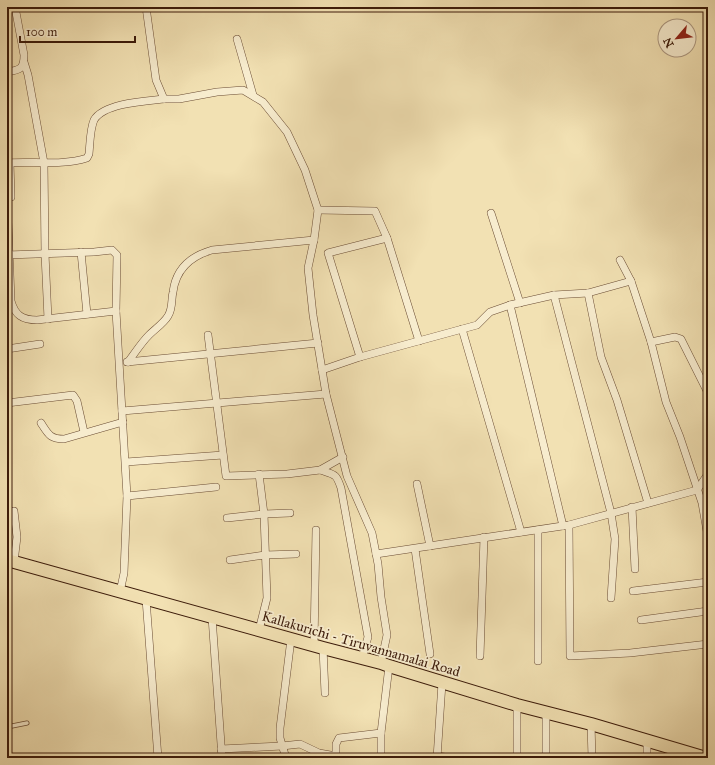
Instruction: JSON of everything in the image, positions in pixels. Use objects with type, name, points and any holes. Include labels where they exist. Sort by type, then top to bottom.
[{"type":"highway","name":"Kallakurichi - Tiruvannamalai Road","points":[[10,561],[385,664],[442,683],[517,705],[647,740],[689,756],[706,758]]},
{"type":"street","points":[[15,7],[24,62],[28,75],[44,162],[45,254],[48,319]]},
{"type":"street","points":[[146,7],[156,80],[164,99]]},
{"type":"street","points":[[237,39],[253,95]]},
{"type":"street","points":[[7,72],[22,67],[24,62]]},
{"type":"street","points":[[116,311],[28,320],[20,317],[16,313],[11,301],[8,255],[9,163],[81,160],[87,158],[94,122],[98,115],[108,108],[149,100],[179,99],[243,90],[253,95],[263,102],[287,132],[305,170],[318,210],[308,268],[322,370],[326,394],[347,476],[372,533],[387,635],[381,733],[381,758]]},
{"type":"street","points":[[318,210],[375,211],[387,238],[419,341]]},
{"type":"street","points":[[491,213],[520,303]]},
{"type":"street","points":[[360,357],[328,254],[387,238]]},
{"type":"street","points":[[128,362],[148,336],[168,316],[171,310],[174,283],[185,264],[192,258],[201,253],[212,250],[314,240]]},
{"type":"street","points":[[8,255],[112,250],[118,255],[116,311],[127,496],[124,573],[120,592]]},
{"type":"street","points":[[81,252],[87,314]]},
{"type":"street","points":[[620,260],[631,281],[651,342],[666,402],[680,437],[702,504],[708,537]]},
{"type":"street","points":[[322,370],[360,357],[477,325],[490,312],[510,305],[554,295],[588,293],[631,281]]},
{"type":"street","points":[[588,293],[601,357],[617,400],[648,503]]},
{"type":"street","points":[[554,295],[611,513],[615,539],[611,598]]},
{"type":"street","points":[[510,305],[566,525],[570,656],[630,652],[708,644]]},
{"type":"street","points":[[462,329],[521,532]]},
{"type":"street","points":[[208,335],[226,476],[287,474],[320,470],[332,473],[337,477],[341,488],[368,637],[362,658]]},
{"type":"street","points":[[651,342],[675,337],[681,339],[708,393]]},
{"type":"street","points":[[119,363],[318,343]]},
{"type":"street","points":[[7,349],[40,344]]},
{"type":"street","points":[[122,411],[326,394]]},
{"type":"street","points":[[7,403],[73,395],[77,401],[84,432]]},
{"type":"street","points":[[41,423],[52,438],[64,439],[123,422]]},
{"type":"street","points":[[126,462],[223,455]]},
{"type":"street","points":[[320,470],[343,457]]},
{"type":"street","points":[[259,474],[264,514],[267,598],[259,630]]},
{"type":"street","points":[[376,554],[415,550],[484,537],[566,525],[697,490],[708,474]]},
{"type":"street","points":[[417,484],[430,546]]},
{"type":"street","points":[[127,496],[216,487]]},
{"type":"street","points":[[632,507],[635,569]]},
{"type":"street","points":[[10,561],[17,537],[14,511]]},
{"type":"street","points":[[227,518],[290,513]]},
{"type":"street","points":[[316,530],[319,646],[325,693]]},
{"type":"street","points":[[538,530],[538,661]]},
{"type":"street","points":[[480,656],[484,537]]},
{"type":"street","points":[[415,550],[430,654]]},
{"type":"street","points":[[230,560],[265,555],[296,554]]},
{"type":"street","points":[[633,590],[708,582]]},
{"type":"street","points":[[146,599],[158,758]]},
{"type":"street","points":[[641,620],[708,611]]},
{"type":"street","points":[[212,617],[222,758]]},
{"type":"street","points":[[286,758],[282,746],[280,728],[291,639]]},
{"type":"street","points":[[442,683],[437,757],[452,758]]},
{"type":"street","points":[[517,705],[517,758]]},
{"type":"street","points":[[546,712],[546,758]]},
{"type":"street","points":[[591,724],[592,758]]},
{"type":"street","points":[[221,749],[300,744],[319,753],[336,757],[336,744],[339,738],[381,733]]},
{"type":"street","points":[[647,740],[647,758]]},
{"type":"lane","points":[[7,727],[27,723]]}]
